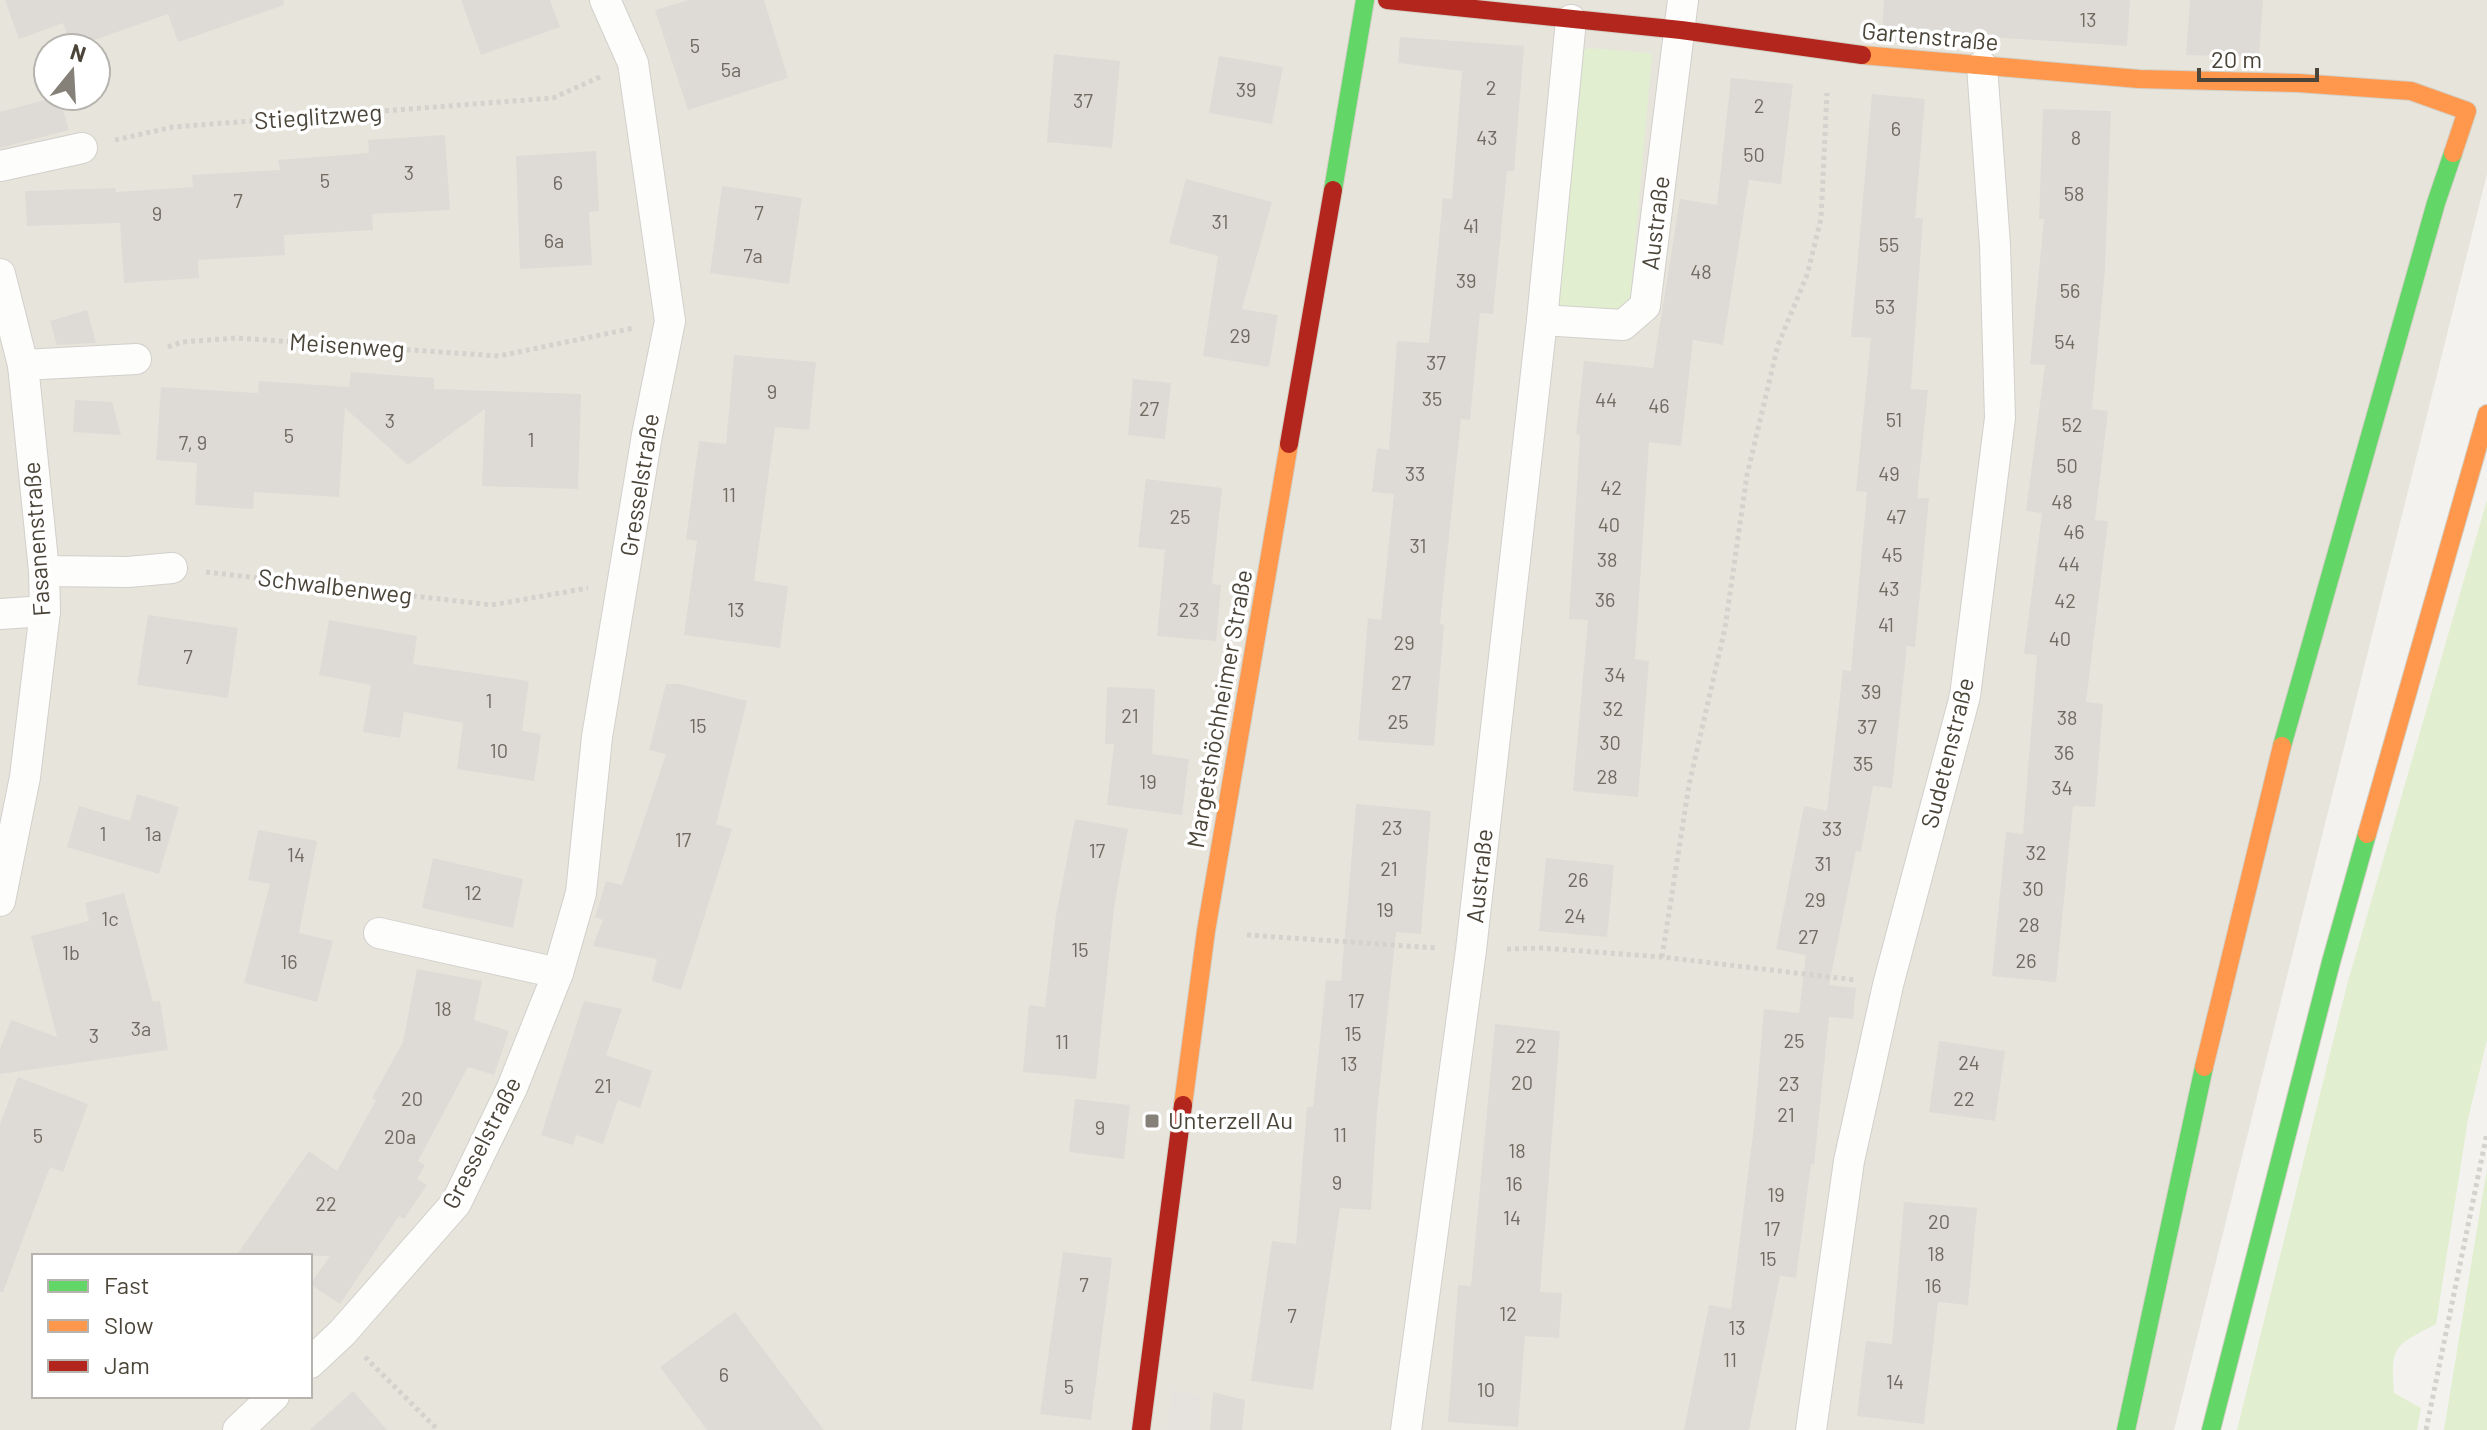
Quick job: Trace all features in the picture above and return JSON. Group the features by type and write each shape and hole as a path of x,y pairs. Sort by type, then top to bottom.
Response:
{"street":[{"name":"Gresselstraße","path":"312,1361 342,1333 456,1203 512,1088 558,973 581,893 597,737 647,435 670,321 633,63 605,0"},
{"name":"Margetshöchheimer Straße","path":"1141,1430 1206,931 1365,0"},
{"name":"Gartenstraße","path":"1387,0 1681,30 1827,52 1982,66 2139,79 2298,83 2411,91 2467,111 2431,218 2281,751 2205,1064 2126,1430"},
{"name":"Austraße","path":"1542,320 1623,325 1645,306 1683,0"},
{"name":"Austraße","path":"1406,1430 1471,950 1542,320 1571,20"},
{"name":"Sudetenstraße","path":"1811,1430 1849,1161 1888,985 1965,696 2000,418 1995,245 1982,66"},
{"path":"0,166 82,148"},
{"name":"Fasanenstraße","path":"0,275 23,365 44,571 45,611 25,777 0,901"},
{"path":"23,365 136,359"},
{"path":"2211,1430 2331,962 2487,414"},
{"path":"44,571 128,572 172,568"},
{"path":"0,614 45,611"},
{"path":"379,933 558,973"},
{"path":"238,1430 272,1398"}],"path":[{"path":"1662,957 1689,785 1725,628 1747,475 1778,345 1807,275 1821,219 1827,52"},
{"name":"Stieglitzweg","path":"82,148 173,127 553,98 633,63"},
{"name":"Meisenweg","path":"136,359 182,342 236,338 499,356 670,321"},
{"name":"Schwalbenweg","path":"172,568 492,605 624,581"},
{"path":"1206,931 1340,943 1471,950 1541,948 1662,957 1812,973 1888,985"},
{"path":"2426,1430 2487,1133"},
{"path":"342,1333 438,1430"}],"shaded area":[{"path":"0,0 2487,0 2487,174 2174,1430 0,1430"},
{"path":"1171,1390 1201,1395 1199,1430 1167,1430"}],"green space":[{"path":"1590,48 1652,55 1630,301 1619,310 1555,305 1581,55"},
{"path":"2487,500 2487,1040 2468,1119 2436,1324 2398,1348 2393,1365 2394,1393 2421,1408 2417,1430 2237,1430 2347,985"},
{"path":"2487,1171 2487,1430 2444,1430 2484,1186"}],"building":[{"path":"5,0 283,0 284,5 178,42 168,14 112,34 66,32 63,23 19,39"},
{"path":"461,0 550,0 560,27 481,55"},
{"path":"689,0 764,0 788,78 688,110 655,10"},
{"path":"1884,0 2130,0 2127,46 1882,30"},
{"path":"2190,0 2263,0 2259,57 2186,55"},
{"path":"1400,37 1524,46 1514,171 1507,171 1493,314 1480,313 1470,420 1461,419 1440,624 1444,625 1434,746 1358,740 1368,618 1381,620 1394,494 1372,492 1377,448 1389,450 1397,341 1429,343 1443,198 1452,199 1462,71 1398,63"},
{"path":"1054,54 1120,61 1112,148 1047,142"},
{"path":"1219,56 1283,67 1272,124 1209,113"},
{"path":"1731,78 1793,84 1781,184 1749,180 1723,345 1693,340 1681,446 1649,442 1635,659 1649,661 1638,797 1573,791 1588,620 1569,619 1580,435 1576,434 1584,361 1653,368 1680,199 1717,205"},
{"path":"1872,94 1925,99 1915,218 1923,218 1911,389 1928,390 1917,498 1929,498 1915,647 1907,646 1892,788 1873,786 1861,852 1856,851 1829,985 1856,988 1853,1019 1829,1017 1814,1165 1811,1164 1796,1278 1780,1276 1749,1430 1684,1430 1709,1305 1731,1309 1754,1127 1764,1009 1799,1013 1806,955 1776,949 1804,806 1827,811 1843,670 1851,671 1867,492 1856,491 1871,338 1851,337"},
{"path":"32,103 32,112 64,112 69,130 0,148 0,112"},
{"path":"2043,109 2111,111 2105,269 2092,409 2108,411 2095,520 2108,521 2086,702 2103,704 2095,807 2073,806 2056,982 1992,976 2006,832 2023,834 2037,655 2024,654 2042,513 2026,511 2045,365 2030,364 2044,219 2039,219"},
{"path":"445,135 450,210 372,214 373,230 284,235 285,255 198,260 199,278 124,283 120,223 27,226 25,191 115,188 116,192 193,187 192,175 280,170 278,160 369,153 368,140"},
{"path":"596,151 599,211 589,212 592,265 520,269 516,156"},
{"path":"1186,179 1272,202 1242,309 1278,315 1269,367 1203,356 1218,256 1169,243"},
{"path":"722,186 802,198 789,284 710,273"},
{"path":"87,310 96,343 57,345 50,321"},
{"path":"734,355 816,362 809,430 775,427 754,581 788,586 780,648 684,635 697,541 686,539 699,441 726,444"},
{"path":"351,372 434,378 434,389 581,394 578,489 482,486 485,409 408,465 345,408 339,497 254,492 253,509 195,505 197,463 156,460 161,387 258,393 259,381 349,387"},
{"path":"1133,379 1171,383 1165,439 1128,435"},
{"path":"75,400 112,402 121,435 73,432"},
{"path":"1146,479 1222,488 1212,584 1221,585 1216,641 1157,636 1165,550 1138,547"},
{"path":"148,615 238,628 228,698 137,685"},
{"path":"329,620 417,636 413,664 529,681 522,731 541,734 534,781 457,769 463,723 404,712 400,738 363,732 371,685 319,675"},
{"path":"666,684 680,684 747,701 716,824 732,829 681,990 652,981 657,959 593,946 603,920 595,917 606,881 622,885 666,754 649,750"},
{"path":"1107,687 1155,689 1152,754 1189,759 1182,815 1107,805 1114,744 1105,744"},
{"path":"137,794 179,807 159,874 67,847 79,806 130,821"},
{"path":"1356,804 1431,811 1421,934 1396,932 1377,1113 1371,1210 1340,1208 1313,1390 1251,1381 1272,1241 1296,1244 1307,1107 1313,1107 1326,980 1341,981"},
{"path":"1075,819 1128,829 1114,908 1096,1079 1023,1072 1029,1005 1045,1007 1056,915"},
{"path":"258,830 317,841 299,933 333,941 317,1002 244,983 270,884 248,880"},
{"path":"433,858 523,879 513,928 422,908"},
{"path":"1546,858 1614,865 1607,937 1539,931"},
{"path":"124,893 153,1002 160,1001 168,1050 0,1074 0,1049 11,1020 57,1037 31,936 89,921 85,903"},
{"path":"417,969 482,981 474,1020 509,1031 494,1075 468,1067 418,1161 425,1165 417,1179 427,1185 404,1219 399,1216 340,1304 312,1285 330,1256 237,1254 309,1151 337,1171 403,1042"},
{"path":"584,1001 622,1009 606,1055 652,1071 640,1108 618,1100 603,1144 576,1135 573,1145 541,1135"},
{"path":"1495,1024 1560,1031 1540,1292 1562,1293 1559,1338 1525,1336 1518,1427 1448,1422 1458,1285 1471,1286"},
{"path":"1939,1041 2005,1051 1995,1121 1929,1112"},
{"path":"18,1077 88,1104 63,1172 50,1167 3,1292 0,1292 0,1124"},
{"path":"1075,1099 1130,1105 1124,1159 1069,1152"},
{"path":"1904,1202 1977,1208 1968,1305 1938,1302 1924,1424 1857,1416 1866,1341 1892,1344"},
{"path":"1063,1252 1112,1258 1091,1420 1040,1414"},
{"path":"735,1312 824,1430 707,1430 660,1367"},
{"path":"353,1391 387,1430 310,1430"},
{"path":"1213,1392 1245,1400 1242,1430 1210,1430"}],"traffic: fast":[{"path":"1333,190 1365,0"},
{"path":"2282,746 2436,203 2453,153"},
{"path":"2211,1430 2331,962 2367,834"},
{"path":"2126,1430 2204,1067"}],"traffic: slow":[{"path":"1862,55 2139,79 2298,83 2411,91 2467,111 2453,153"},
{"path":"2367,834 2487,414"},
{"path":"1183,1105 1206,931 1289,444"},
{"path":"2204,1067 2282,746"}],"traffic: jam":[{"path":"1387,0 1681,30 1862,55"},
{"path":"1289,444 1333,190"},
{"path":"1141,1430 1183,1105"}],"place":[{"name":"Unterzell Au","path":"1152,1121"}]}
